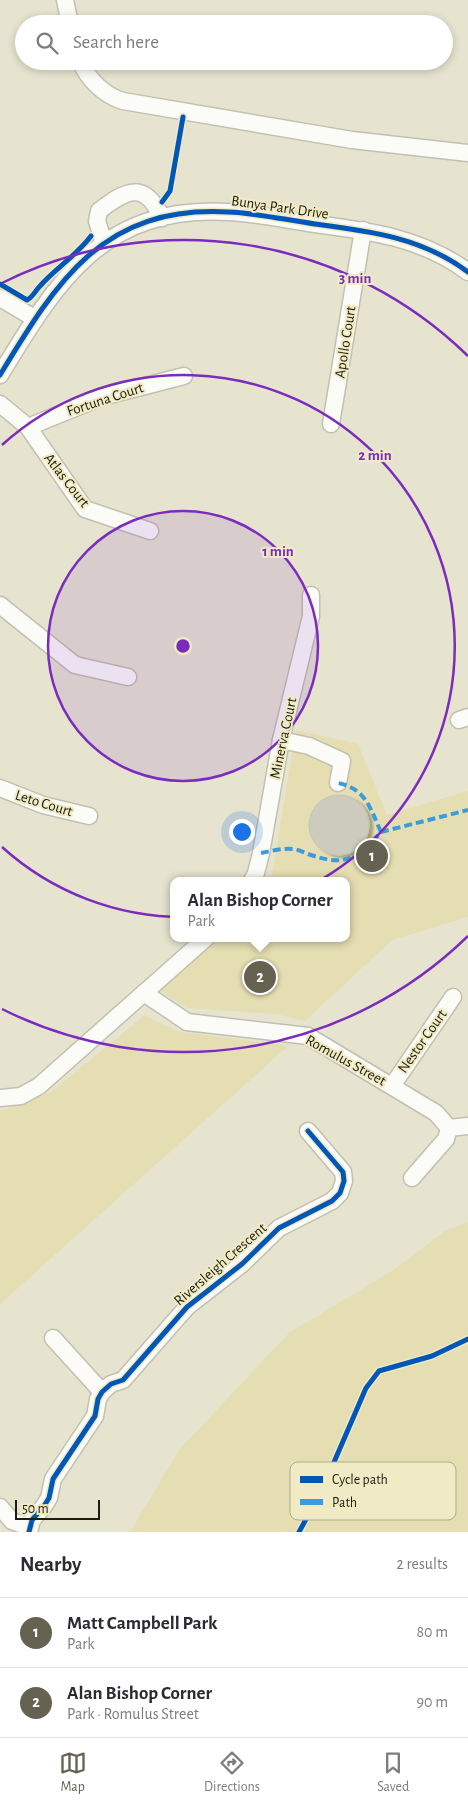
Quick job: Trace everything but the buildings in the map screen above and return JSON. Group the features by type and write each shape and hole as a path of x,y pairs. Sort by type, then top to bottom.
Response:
{"street":[{"path":"64,0 68,15"},
{"path":"84,70 97,85 109,94 123,100 352,140 468,154"},
{"path":"104,243 97,221 99,211 113,200 131,192 142,192 149,197 162,218"},
{"name":"Bunya Park Drive","path":"0,375 34,318 78,262 104,243 143,224 162,218 190,213 230,212 363,230 407,240 429,248 468,272"},
{"name":"Apollo Court","path":"331,424 363,230"},
{"path":"0,298 34,318"},
{"name":"Fortuna Court","path":"28,427 102,397 184,376"},
{"name":"Atlas Court","path":"0,404 28,427 85,509 150,532"},
{"name":"Minerva Court","path":"254,877 261,853 281,740 311,616 311,595"},
{"path":"0,605 75,665 128,677"},
{"path":"281,740 309,746 342,761 338,783"},
{"name":"Leto Court","path":"0,788 43,805 89,816"},
{"path":"0,1098 21,1096 39,1086 201,942"},
{"name":"Romulus Street","path":"144,993 187,1022 308,1036 436,1113 449,1128"},
{"name":"Nestor Court","path":"392,1086 453,997"},
{"path":"412,1178 446,1139 449,1128 468,1126"},
{"name":"Riversleigh Crescent","path":"102,1392 111,1384 123,1380 187,1307 242,1264 279,1228 332,1201 340,1193 344,1181 343,1172 308,1131"},
{"path":"0,1507 12,1521 29,1530 44,1506 53,1479 95,1416 98,1399 102,1392 53,1338"}],"shaded area":[{"path":"296,730 358,744 387,815 468,791 468,917 392,940 305,1021 276,1014 187,1008 156,988 215,942 350,942 350,877 272,877"},
{"path":"145,1015 175,1031 288,1046 0,1304 0,1111 50,1093"},
{"path":"468,1222 468,1532 130,1532 179,1450 289,1333 392,1271 445,1231"}],"marked path":[{"path":"261,853 281,849 294,849 323,859 342,860 351,858 365,848 381,832 370,808 361,795 355,790 338,783"},
{"path":"381,832 468,810"}],"cycle path":[{"path":"162,202 170,191 183,117"},
{"path":"0,375 42,309 64,280 88,256 116,236 148,221 185,213 228,212 376,233 433,251 451,260 468,272"},
{"path":"0,284 27,300 91,236"},
{"path":"29,1532 32,1520 49,1498 53,1479 95,1416 98,1399 102,1392 111,1384 123,1380 187,1307 242,1264 279,1228 332,1201 340,1193 344,1181 343,1172 308,1131"},
{"path":"334,1462 366,1388 379,1371 432,1356 468,1339"},
{"path":"299,1532 306,1520"}],"place":[{"name":"Matt Campbell Park","path":"372,856"},
{"name":"Alan Bishop Corner","path":"260,977"}]}
